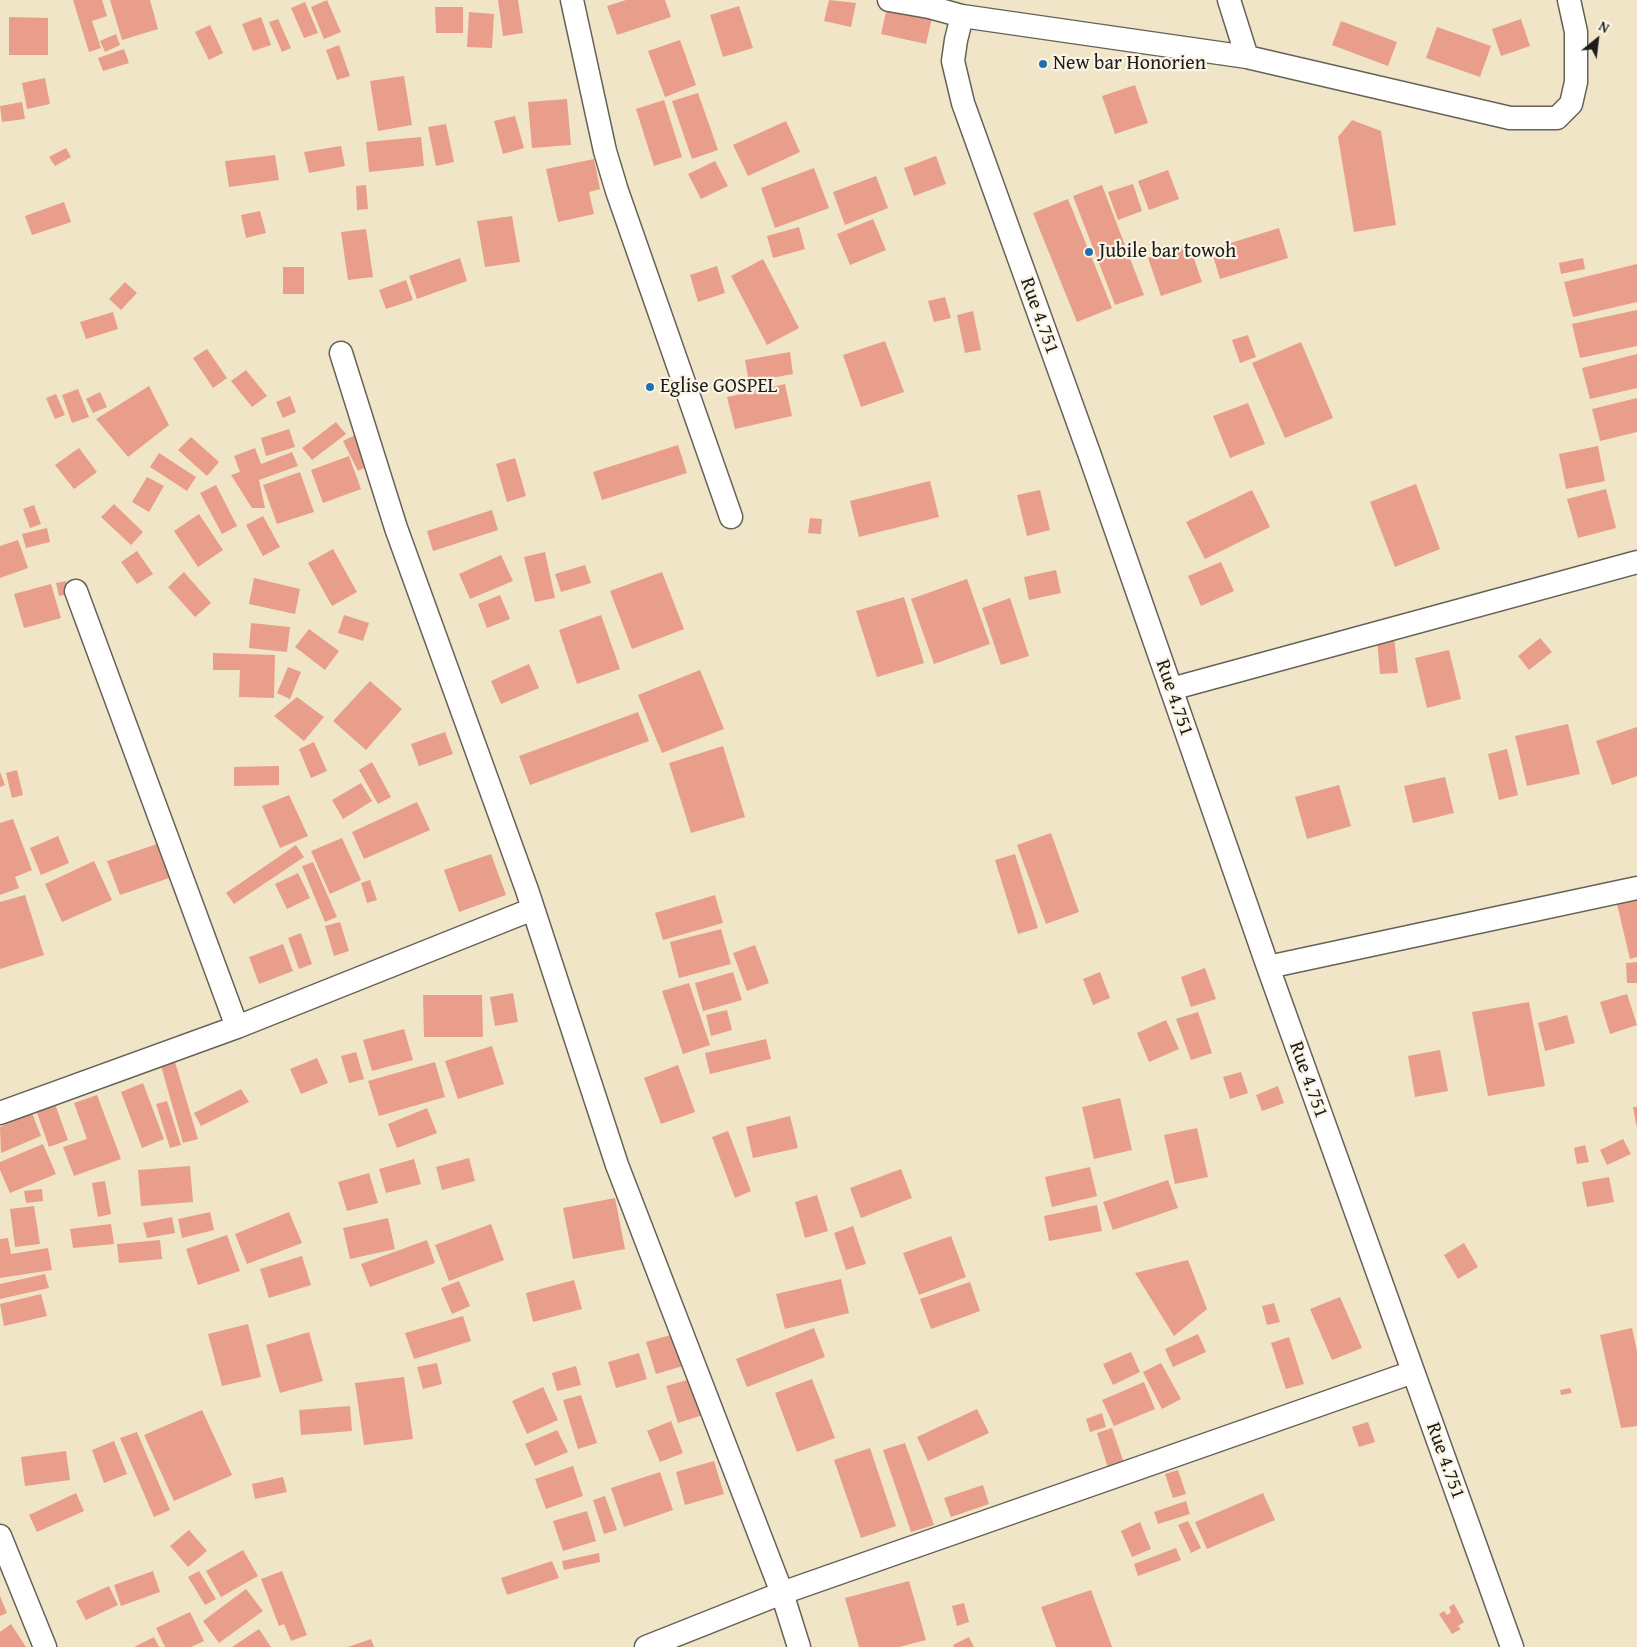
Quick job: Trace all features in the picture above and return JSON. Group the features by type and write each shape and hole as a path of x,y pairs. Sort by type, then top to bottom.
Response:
{"street":[{"path":"572,0 605,151 617,191 731,517"},
{"path":"889,0 929,7 962,16 1247,57 1510,118 1557,118 1571,104 1576,82 1576,32 1569,0"},
{"path":"1229,0 1247,57"},
{"name":"Rue 4.751","path":"962,16 953,61 963,104 1089,453 1268,967 1512,1647"},
{"path":"341,353 396,528 533,909 617,1165 782,1593 800,1647"},
{"path":"1170,689 1637,562"},
{"path":"76,591 237,1027"},
{"path":"1268,967 1637,888"},
{"path":"0,1113 237,1027 533,909"},
{"path":"646,1647 782,1593 1413,1372"},
{"path":"0,1536 44,1647"}],"building":[{"path":"73,0 102,0 107,16 92,21 101,48 89,52"},
{"path":"110,0 150,0 158,29 122,40"},
{"path":"327,0 341,32 324,39 311,7"},
{"path":"498,0 518,0 523,33 503,36"},
{"path":"626,0 665,0 671,17 617,35 607,6"},
{"path":"829,0 856,3 851,27 824,21"},
{"path":"305,2 318,33 304,38 291,8"},
{"path":"888,3 933,13 926,44 881,34"},
{"path":"739,6 753,48 723,57 710,15"},
{"path":"435,7 463,7 463,33 436,33"},
{"path":"469,12 494,14 492,48 467,47"},
{"path":"9,17 48,18 48,55 9,55"},
{"path":"261,17 271,45 253,51 242,24"},
{"path":"278,19 291,48 282,52 269,22"},
{"path":"1521,19 1530,46 1501,56 1492,29"},
{"path":"1341,21 1397,42 1388,66 1332,45"},
{"path":"210,25 223,53 209,60 195,32"},
{"path":"1437,27 1491,46 1480,77 1426,58"},
{"path":"116,34 120,45 105,52 100,41"},
{"path":"680,40 696,85 665,97 648,51"},
{"path":"339,45 350,76 337,80 326,50"},
{"path":"124,49 129,63 103,71 98,58"},
{"path":"404,76 412,125 378,131 370,81"},
{"path":"45,78 50,104 27,109 22,83"},
{"path":"1135,85 1148,123 1115,134 1102,96"},
{"path":"698,93 718,150 692,159 672,101"},
{"path":"567,99 571,145 532,148 528,102"},
{"path":"664,100 682,157 654,166 636,109"},
{"path":"22,102 25,119 2,122 0,106"},
{"path":"515,116 524,148 503,154 494,121"},
{"path":"1352,120 1381,131 1396,225 1354,232 1338,137"},
{"path":"786,121 800,152 748,176 733,145"},
{"path":"446,124 454,162 436,166 428,127"},
{"path":"421,137 424,166 369,172 366,142"},
{"path":"341,146 345,166 309,173 304,152"},
{"path":"66,148 71,157 55,166 49,157"},
{"path":"275,155 279,180 229,187 225,161"},
{"path":"936,156 946,184 914,196 904,168"},
{"path":"594,159 600,189 589,192 594,214 558,222 546,169"},
{"path":"715,161 728,186 701,199 688,174"},
{"path":"814,168 829,208 775,228 761,188"},
{"path":"1168,170 1179,199 1149,210 1138,181"},
{"path":"876,176 888,208 845,225 833,192"},
{"path":"1133,184 1142,211 1118,220 1108,192"},
{"path":"366,185 368,209 357,210 356,186"},
{"path":"1102,185 1144,295 1115,305 1073,196"},
{"path":"1068,199 1112,308 1077,322 1033,213"},
{"path":"64,202 71,222 32,235 25,216"},
{"path":"260,211 266,233 246,238 241,215"},
{"path":"512,216 520,262 485,267 477,221"},
{"path":"873,219 886,250 850,265 837,234"},
{"path":"799,227 805,249 773,258 767,236"},
{"path":"1279,228 1288,258 1220,279 1211,249"},
{"path":"366,229 373,277 348,280 341,232"},
{"path":"1189,244 1202,282 1161,296 1148,258"},
{"path":"460,258 467,281 417,299 409,276"},
{"path":"1583,258 1585,269 1561,274 1559,263"},
{"path":"763,259 799,328 767,345 731,276"},
{"path":"1637,264 1637,302 1573,317 1564,282"},
{"path":"717,266 725,293 698,302 690,275"},
{"path":"283,267 304,267 304,294 283,294"},
{"path":"406,280 413,300 386,309 379,290"},
{"path":"125,282 137,293 121,310 109,299"},
{"path":"945,297 951,318 934,322 928,301"},
{"path":"1637,310 1637,346 1580,358 1572,324"},
{"path":"973,311 981,350 965,353 957,315"},
{"path":"113,312 118,329 86,339 80,322"},
{"path":"1248,335 1256,357 1240,363 1232,340"},
{"path":"885,341 904,392 861,407 843,355"},
{"path":"1301,342 1333,418 1285,438 1252,363"},
{"path":"207,349 227,378 213,388 193,358"},
{"path":"790,352 793,374 749,382 745,360"},
{"path":"1637,354 1637,388 1590,399 1582,368"},
{"path":"246,370 267,396 252,407 231,381"},
{"path":"785,384 792,416 735,429 727,397"},
{"path":"149,386 169,425 128,457 96,419"},
{"path":"78,389 89,417 72,423 62,395"},
{"path":"100,392 107,407 93,413 86,399"},
{"path":"56,394 65,415 55,419 46,398"},
{"path":"290,396 296,412 283,418 276,402"},
{"path":"1637,398 1637,432 1600,441 1592,409"},
{"path":"1248,403 1265,444 1230,458 1213,416"},
{"path":"336,422 346,434 312,460 302,448"},
{"path":"289,429 295,447 266,456 261,438"},
{"path":"355,435 370,465 358,471 343,441"},
{"path":"191,437 219,462 207,476 178,450"},
{"path":"678,445 687,473 602,500 593,472"},
{"path":"1598,446 1605,481 1566,489 1559,454"},
{"path":"79,448 97,472 74,489 55,465"},
{"path":"255,448 261,464 292,452 298,466 259,480 265,508 252,508 231,475 240,472 234,456"},
{"path":"159,453 196,477 187,491 150,467"},
{"path":"349,456 361,489 323,503 311,470"},
{"path":"515,458 526,496 507,502 496,464"},
{"path":"300,472 314,512 277,524 263,485"},
{"path":"147,477 164,486 149,512 132,502"},
{"path":"930,481 939,517 859,537 850,501"},
{"path":"1416,484 1440,549 1395,567 1370,502"},
{"path":"216,485 237,526 222,534 200,493"},
{"path":"1606,489 1616,528 1578,538 1567,499"},
{"path":"1040,490 1050,530 1027,536 1017,495"},
{"path":"1252,490 1270,527 1205,559 1186,522"},
{"path":"114,504 143,532 131,545 101,517"},
{"path":"34,505 41,524 30,528 23,509"},
{"path":"492,510 498,530 433,551 427,531"},
{"path":"199,514 223,550 198,567 174,531"},
{"path":"263,516 280,547 263,556 246,525"},
{"path":"810,518 822,519 821,534 808,533"},
{"path":"47,528 50,542 26,548 22,534"},
{"path":"18,540 28,568 0,578 0,546"},
{"path":"333,549 357,592 332,606 308,563"},
{"path":"137,551 153,574 137,584 121,562"},
{"path":"545,552 555,598 535,602 524,557"},
{"path":"501,555 513,581 470,599 459,574"},
{"path":"1221,562 1234,591 1201,606 1188,576"},
{"path":"585,565 591,583 561,592 555,574"},
{"path":"1056,570 1061,593 1029,600 1024,577"},
{"path":"184,572 211,603 195,617 168,587"},
{"path":"662,572 684,629 632,649 610,591"},
{"path":"254,578 300,589 295,614 249,604"},
{"path":"967,579 990,644 934,664 911,599"},
{"path":"66,581 68,594 59,596 56,583"},
{"path":"51,584 61,618 24,628 14,594"},
{"path":"500,595 510,619 487,628 478,604"},
{"path":"904,597 924,663 877,677 856,611"},
{"path":"1010,598 1029,656 1001,665 982,608"},
{"path":"344,615 369,623 363,641 338,633"},
{"path":"601,615 620,669 577,684 559,630"},
{"path":"251,623 290,627 287,652 249,648"},
{"path":"309,629 339,651 325,670 295,647"},
{"path":"1394,637 1398,673 1380,674 1377,639"},
{"path":"1540,638 1552,652 1529,670 1518,656"},
{"path":"1449,650 1461,699 1427,708 1415,658"},
{"path":"213,653 275,655 274,698 239,697 240,670 213,670"},
{"path":"529,664 539,688 501,704 491,681"},
{"path":"288,667 301,672 290,699 277,693"},
{"path":"700,670 724,729 662,753 638,695"},
{"path":"370,681 402,709 366,750 333,721"},
{"path":"297,697 324,717 304,741 274,716"},
{"path":"638,712 649,741 530,785 519,756"},
{"path":"1568,724 1580,774 1527,786 1515,736"},
{"path":"1637,727 1637,776 1612,785 1596,741"},
{"path":"445,732 453,754 419,766 411,744"},
{"path":"314,742 327,771 311,778 299,749"},
{"path":"723,746 745,817 691,833 669,763"},
{"path":"1507,749 1518,795 1499,800 1488,754"},
{"path":"372,762 391,797 378,804 359,770"},
{"path":"279,766 279,785 234,786 234,767"},
{"path":"17,770 23,795 12,798 6,773"},
{"path":"0,772 5,785 0,787"},
{"path":"1445,777 1454,813 1413,823 1404,786"},
{"path":"361,783 372,801 343,819 332,800"},
{"path":"1339,785 1351,826 1307,839 1295,797"},
{"path":"289,795 308,836 280,848 262,806"},
{"path":"417,802 430,830 364,859 352,832"},
{"path":"13,819 32,870 15,877 19,888 0,895 0,823"},
{"path":"1051,833 1079,912 1046,924 1017,845"},
{"path":"58,836 69,863 41,875 30,848"},
{"path":"342,838 361,880 330,894 311,851"},
{"path":"160,843 172,877 120,895 107,861"},
{"path":"296,845 304,857 234,904 226,893"},
{"path":"491,854 506,895 459,912 444,870"},
{"path":"1015,854 1038,928 1018,934 995,860"},
{"path":"94,861 112,900 62,922 45,884"},
{"path":"313,862 337,917 325,922 302,866"},
{"path":"298,873 310,898 287,909 275,884"},
{"path":"370,880 377,900 367,903 361,883"},
{"path":"25,895 44,955 0,969 0,902"},
{"path":"715,895 723,923 663,940 655,913"},
{"path":"1637,900 1637,957 1630,959 1617,904"},
{"path":"340,922 349,951 334,956 325,926"},
{"path":"721,929 731,964 679,978 670,942"},
{"path":"301,933 312,964 299,969 288,938"},
{"path":"283,944 293,971 259,984 249,957"},
{"path":"755,945 769,983 747,991 733,953"},
{"path":"1637,962 1637,983 1627,983 1626,963"},
{"path":"1205,968 1216,999 1191,1007 1181,977"},
{"path":"733,972 742,1000 703,1011 695,983"},
{"path":"1100,972 1110,998 1093,1005 1083,979"},
{"path":"689,983 710,1045 683,1054 662,991"},
{"path":"513,993 518,1022 495,1026 490,997"},
{"path":"1627,994 1637,1025 1610,1034 1600,1002"},
{"path":"423,995 482,995 483,1037 424,1037"},
{"path":"1529,1002 1545,1086 1488,1096 1472,1012"},
{"path":"727,1010 732,1030 711,1036 706,1015"},
{"path":"1198,1012 1212,1053 1191,1060 1176,1019"},
{"path":"1567,1015 1575,1043 1545,1051 1538,1023"},
{"path":"1166,1020 1179,1049 1149,1062 1137,1033"},
{"path":"404,1029 413,1060 372,1071 363,1040"},
{"path":"766,1039 771,1059 710,1074 705,1053"},
{"path":"492,1046 504,1084 458,1099 445,1061"},
{"path":"1440,1050 1448,1091 1415,1097 1408,1056"},
{"path":"356,1052 364,1079 349,1083 341,1056"},
{"path":"317,1058 328,1083 301,1094 290,1069"},
{"path":"175,1062 198,1139 183,1143 161,1066"},
{"path":"435,1062 445,1097 379,1116 368,1081"},
{"path":"678,1065 695,1112 661,1124 644,1078"},
{"path":"1241,1072 1248,1093 1230,1099 1223,1077"},
{"path":"143,1083 164,1139 142,1148 121,1092"},
{"path":"1278,1086 1284,1103 1262,1111 1256,1095"},
{"path":"241,1089 249,1102 201,1126 194,1113"},
{"path":"97,1095 121,1159 74,1176 63,1147 87,1139 74,1103"},
{"path":"1120,1098 1132,1150 1094,1159 1082,1107"},
{"path":"167,1101 181,1145 170,1148 156,1104"},
{"path":"55,1104 68,1140 49,1147 36,1110"},
{"path":"1633,1107 1637,1107 1637,1125 1636,1125"},
{"path":"427,1108 437,1133 397,1148 388,1124"},
{"path":"32,1113 41,1136 1,1153 0,1127"},
{"path":"790,1116 798,1148 753,1158 746,1127"},
{"path":"1197,1128 1208,1177 1175,1184 1164,1135"},
{"path":"728,1131 751,1191 735,1198 712,1137"},
{"path":"1623,1139 1631,1154 1607,1165 1600,1150"},
{"path":"43,1144 56,1174 10,1193 0,1170 0,1162"},
{"path":"1585,1145 1589,1162 1577,1164 1574,1148"},
{"path":"469,1158 475,1181 442,1190 436,1167"},
{"path":"414,1159 421,1184 386,1193 379,1169"},
{"path":"190,1166 193,1202 141,1206 138,1170"},
{"path":"1090,1167 1097,1196 1052,1207 1045,1177"},
{"path":"901,1169 912,1198 861,1218 850,1188"},
{"path":"369,1173 378,1203 347,1211 338,1182"},
{"path":"1609,1177 1614,1202 1587,1207 1582,1182"},
{"path":"1168,1180 1178,1208 1113,1230 1103,1202"},
{"path":"105,1181 111,1214 98,1217 92,1183"},
{"path":"42,1189 43,1201 26,1203 24,1191"},
{"path":"817,1195 828,1231 805,1238 795,1202"},
{"path":"615,1198 625,1249 573,1259 563,1208"},
{"path":"1097,1205 1102,1231 1049,1241 1044,1216"},
{"path":"34,1206 40,1244 15,1247 10,1209"},
{"path":"210,1212 214,1230 182,1238 178,1219"},
{"path":"289,1212 302,1243 247,1264 235,1234"},
{"path":"172,1217 175,1233 147,1238 143,1223"},
{"path":"388,1218 395,1249 350,1259 343,1228"},
{"path":"111,1224 114,1244 73,1248 70,1229"},
{"path":"491,1224 504,1260 449,1281 435,1245"},
{"path":"853,1226 866,1264 846,1270 834,1233"},
{"path":"227,1235 240,1271 198,1285 186,1249"},
{"path":"951,1236 966,1277 919,1295 903,1253"},
{"path":"8,1238 11,1254 48,1248 52,1270 0,1278 0,1239"},
{"path":"160,1240 162,1259 119,1263 117,1244"},
{"path":"427,1240 435,1263 370,1287 361,1264"},
{"path":"1464,1243 1478,1267 1458,1279 1444,1255"},
{"path":"302,1256 311,1285 269,1298 260,1269"},
{"path":"1188,1260 1207,1309 1174,1336 1135,1273"},
{"path":"45,1274 49,1288 0,1299 0,1284"},
{"path":"841,1279 849,1313 785,1329 776,1294"},
{"path":"574,1280 582,1309 533,1322 526,1293"},
{"path":"459,1281 470,1306 452,1314 441,1288"},
{"path":"970,1282 980,1311 931,1329 920,1299"},
{"path":"41,1294 47,1316 4,1326 0,1304"},
{"path":"1340,1297 1362,1348 1332,1360 1310,1309"},
{"path":"1274,1303 1280,1322 1267,1325 1262,1306"},
{"path":"463,1316 471,1341 414,1359 405,1333"},
{"path":"248,1324 261,1377 222,1386 208,1334"},
{"path":"814,1328 825,1357 747,1387 736,1359"},
{"path":"1632,1328 1637,1351 1637,1426 1621,1428 1600,1335"},
{"path":"309,1332 323,1381 280,1393 266,1345"},
{"path":"674,1334 683,1366 656,1374 646,1342"},
{"path":"1198,1334 1206,1352 1173,1367 1165,1349"},
{"path":"1289,1337 1304,1384 1286,1389 1271,1343"},
{"path":"1131,1352 1140,1372 1113,1385 1103,1364"},
{"path":"639,1353 647,1379 616,1388 608,1362"},
{"path":"437,1363 442,1384 423,1389 417,1367"},
{"path":"1161,1363 1181,1399 1162,1409 1143,1372"},
{"path":"576,1366 581,1385 557,1391 552,1373"},
{"path":"404,1377 413,1439 364,1445 355,1383"},
{"path":"691,1379 703,1415 678,1423 666,1386"},
{"path":"812,1379 835,1438 797,1452 775,1393"},
{"path":"1144,1382 1155,1409 1114,1426 1102,1400"},
{"path":"543,1387 558,1420 527,1434 512,1401"},
{"path":"1570,1388 1572,1393 1561,1395 1560,1390"},
{"path":"581,1395 597,1443 578,1449 563,1400"},
{"path":"350,1406 352,1431 301,1435 299,1410"},
{"path":"977,1409 989,1433 928,1461 917,1437"},
{"path":"202,1410 232,1475 174,1501 144,1435"},
{"path":"1102,1413 1106,1427 1090,1432 1086,1419"},
{"path":"671,1421 683,1453 660,1462 647,1431"},
{"path":"1368,1422 1375,1442 1359,1447 1352,1427"},
{"path":"1112,1428 1124,1463 1108,1468 1097,1433"},
{"path":"557,1430 568,1452 535,1466 525,1444"},
{"path":"137,1432 170,1510 154,1517 120,1438"},
{"path":"114,1441 127,1474 104,1483 92,1450"},
{"path":"905,1443 934,1525 911,1532 883,1450"},
{"path":"870,1448 896,1526 861,1538 834,1460"},
{"path":"66,1451 70,1480 25,1486 21,1457"},
{"path":"714,1461 724,1494 685,1505 676,1472"},
{"path":"573,1466 583,1496 546,1509 535,1479"},
{"path":"1178,1470 1186,1494 1173,1498 1165,1474"},
{"path":"660,1472 673,1510 624,1527 611,1488"},
{"path":"283,1477 287,1492 255,1499 252,1484"},
{"path":"983,1485 989,1504 951,1517 944,1498"},
{"path":"76,1493 84,1511 37,1532 29,1515"},
{"path":"1263,1493 1275,1520 1207,1549 1195,1522"},
{"path":"605,1496 617,1530 604,1534 593,1500"},
{"path":"1186,1501 1190,1514 1158,1524 1154,1512"},
{"path":"587,1511 596,1541 563,1551 553,1521"},
{"path":"1188,1521 1201,1548 1191,1553 1178,1525"},
{"path":"1140,1522 1151,1549 1132,1557 1121,1531"},
{"path":"189,1530 207,1551 188,1567 170,1546"},
{"path":"1176,1548 1181,1560 1138,1576 1134,1564"},
{"path":"243,1550 258,1576 221,1597 206,1571"},
{"path":"599,1553 600,1562 564,1570 562,1561"},
{"path":"552,1561 559,1578 507,1595 501,1578"},
{"path":"153,1571 160,1592 121,1606 114,1585"},
{"path":"199,1571 216,1599 205,1605 188,1577"},
{"path":"282,1571 307,1635 291,1641 284,1624 279,1626 261,1579"},
{"path":"909,1581 926,1640 899,1647 859,1647 845,1598"},
{"path":"109,1586 118,1605 86,1620 76,1601"},
{"path":"246,1589 263,1611 219,1643 203,1621"},
{"path":"1091,1590 1112,1647 1056,1647 1041,1607"},
{"path":"0,1596 7,1613 0,1616"},
{"path":"964,1603 969,1622 957,1626 952,1606"},
{"path":"1454,1604 1464,1622 1458,1626 1461,1629 1452,1634 1439,1614 1444,1611 1447,1615 1451,1612 1449,1607"},
{"path":"190,1612 204,1641 191,1647 165,1647 156,1628"},
{"path":"11,1624 26,1647 0,1647 0,1632"},
{"path":"259,1629 271,1647 232,1647"},
{"path":"154,1637 159,1647 134,1647"},
{"path":"969,1637 974,1647 954,1647 953,1645"},
{"path":"371,1639 374,1647 348,1647"}],"place":[{"name":"New bar Honorien","path":"1043,64"},
{"name":"Jubile bar towoh","path":"1089,252"},
{"name":"Eglise GOSPEL","path":"650,387"}]}
